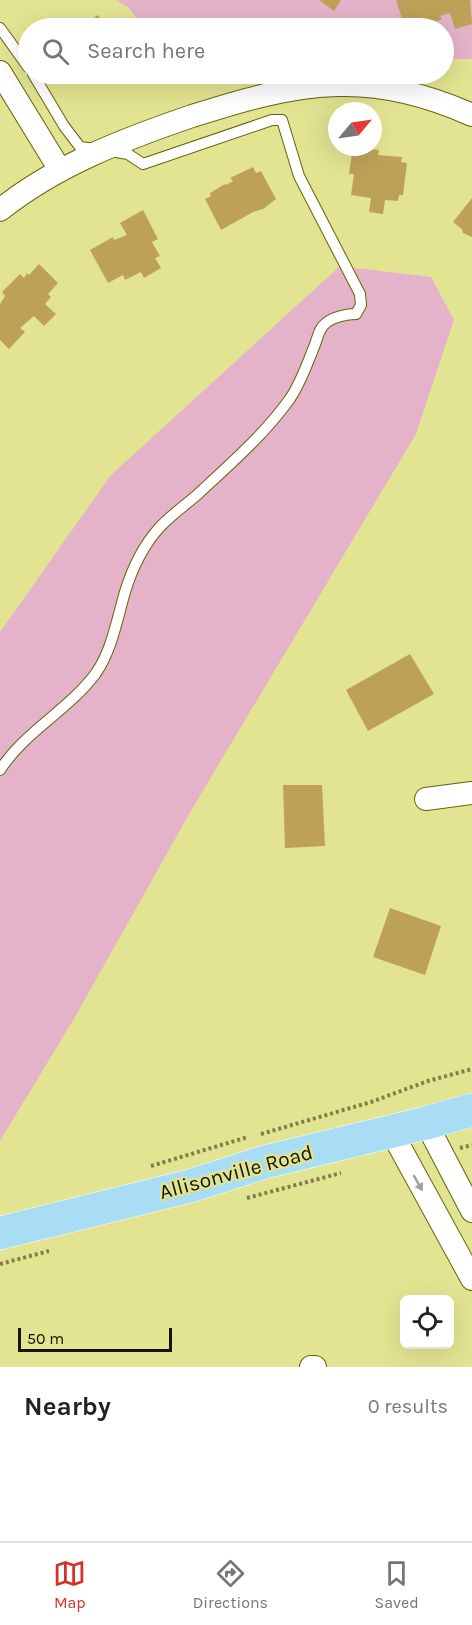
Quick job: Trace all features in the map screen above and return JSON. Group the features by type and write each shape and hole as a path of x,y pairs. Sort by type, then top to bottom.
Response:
{"main road":[{"name":"Allisonville Road","path":"0,1233 190,1186 266,1162 426,1124 472,1110"}],"street":[{"path":"0,72 60,170"},
{"path":"0,210 60,170 102,150 164,125 223,106 289,89 339,85 392,89 422,96 472,115"},
{"path":"426,799 472,793"},
{"path":"426,1124 472,1211"},
{"path":"392,1131 404,1158 472,1280"}],"lane":[{"path":"0,28 18,53"},
{"path":"0,770 21,743 96,673 104,658 125,590 141,552 148,542 160,527 235,460 275,419 292,396 319,330 333,319 356,314 361,305 360,294 348,269 299,176 282,120 272,120 143,164 128,153 80,147 64,126 39,84"}],"path":[{"path":"143,1168 371,1102 428,1081 472,1069"}],"shaded area":[{"path":"116,0 472,0 472,59 454,59 454,18 136,18 128,7"},
{"path":"340,266 431,277 454,320 416,434 192,809 75,1017 0,1141 0,632 111,475"}],"building":[{"path":"319,0 341,0 334,11"},
{"path":"396,0 470,0 472,24 455,29 454,18 452,18 450,13 440,16 441,18 402,18"},
{"path":"352,156 402,157 401,162 407,163 403,195 399,195 398,201 385,200 383,214 369,212 371,198 351,195 354,174 349,174"},
{"path":"253,167 256,173 261,171 276,199 263,209 221,230 205,199 211,196 210,193 233,181 230,178"},
{"path":"472,198 472,237 463,233 462,229 453,222"},
{"path":"143,210 158,239 152,242 160,256 155,258 161,268 144,278 141,272 125,280 123,275 108,283 90,250 113,237 114,240 127,235 120,223"},
{"path":"39,264 58,283 48,294 51,297 45,304 56,314 44,326 34,316 20,328 25,332 9,349 0,340 0,304 5,296 2,292 20,274 24,278"},
{"path":"410,654 434,694 368,731 346,690"},
{"path":"283,785 322,785 325,846 285,848"},
{"path":"390,908 441,926 425,975 373,957"}]}
